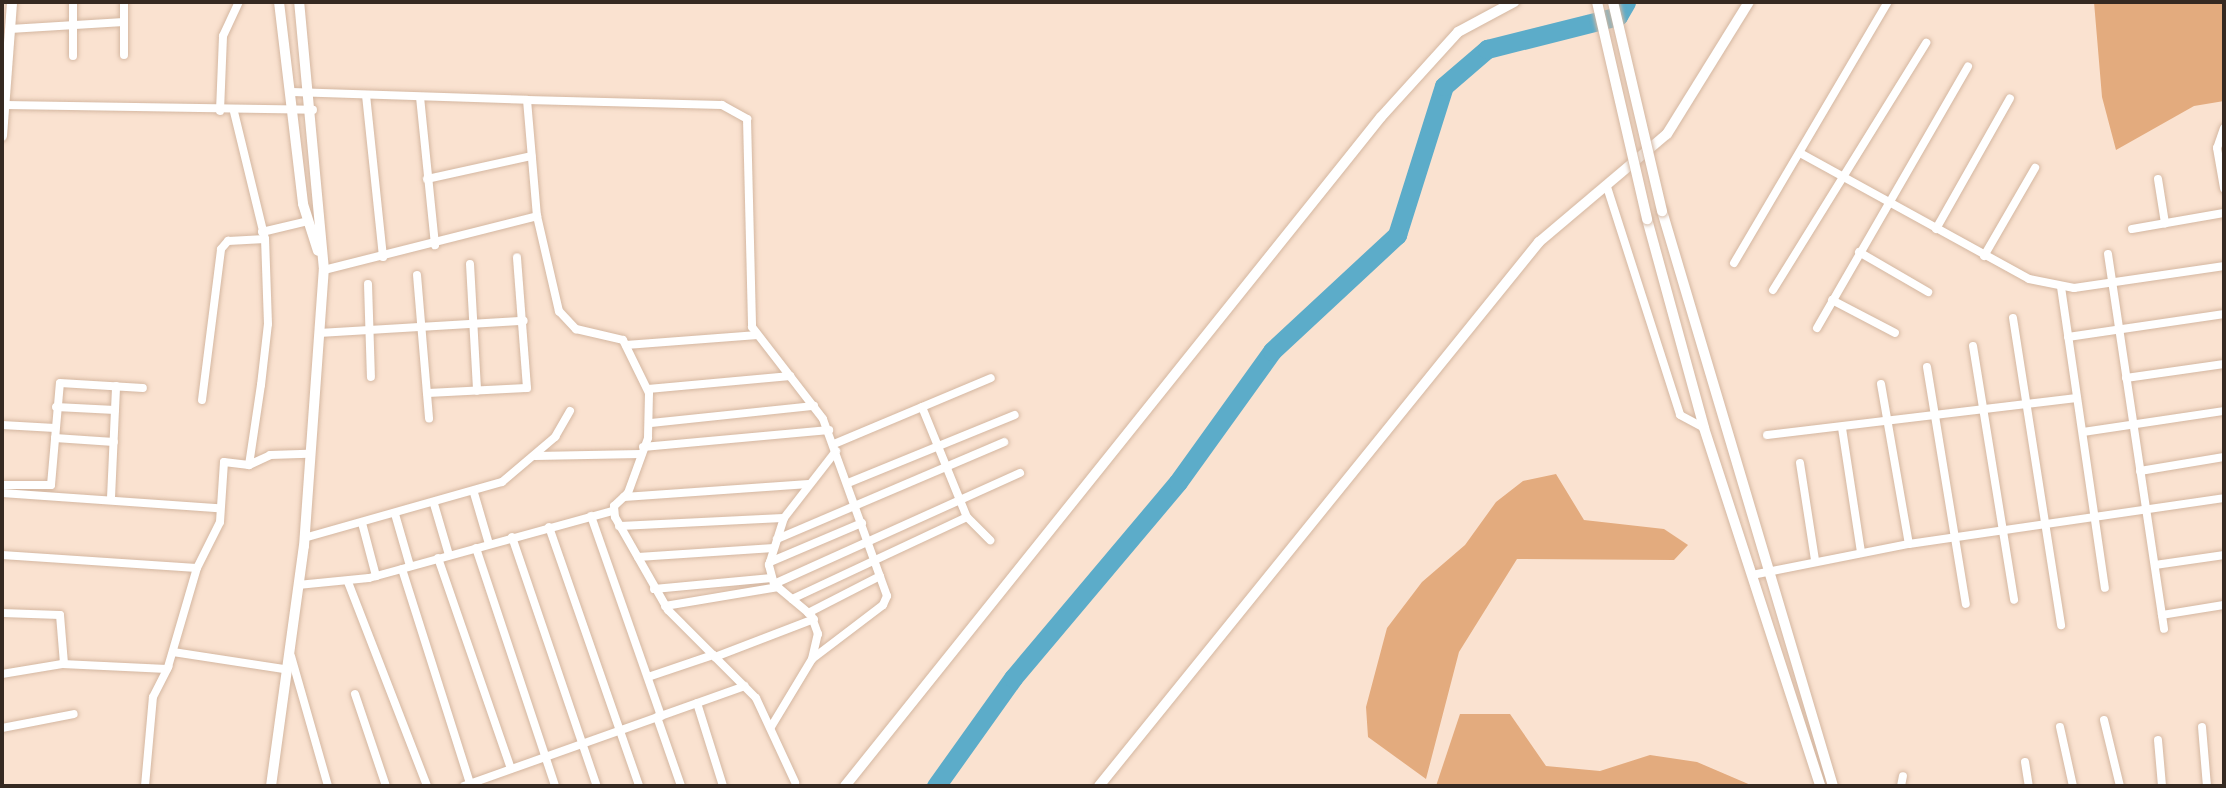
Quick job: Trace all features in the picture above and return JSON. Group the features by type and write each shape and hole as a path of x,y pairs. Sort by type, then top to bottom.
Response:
{"street":[{"path":"2,136 12,2"},
{"path":"73,2 73,55"},
{"path":"124,2 124,55"},
{"path":"220,111 223,36 239,2"},
{"path":"279,2 308,221 324,270"},
{"path":"271,786 284,670 304,538 308,454 324,270 313,110 299,2"},
{"path":"845,786 1381,117 1458,32 1514,2"},
{"path":"1597,2 1647,219 1706,430 1819,783"},
{"path":"1613,2 1662,211 1723,428 1832,781"},
{"path":"1099,786 1181,688 1539,242 1607,187 1673,127 1749,2"},
{"path":"1734,263 1888,2"},
{"path":"10,29 73,23 124,22"},
{"path":"1773,290 1926,43"},
{"path":"1817,328 1968,66"},
{"path":"292,92 740,110 749,129 752,327 829,430 880,576 886,603 812,659 771,727"},
{"path":"366,94 383,257"},
{"path":"420,97 435,245"},
{"path":"1936,229 2010,98"},
{"path":"527,100 537,216 563,317 576,329 626,345 758,335"},
{"path":"5,105 234,112 313,110"},
{"path":"234,112 263,235 268,324 249,465"},
{"path":"2224,128 2217,148 2224,188"},
{"path":"1800,153 2029,279 2060,287 2112,283 2224,266"},
{"path":"427,179 533,156"},
{"path":"1984,256 2035,168"},
{"path":"2158,179 2165,223"},
{"path":"1607,187 1680,415 1706,430"},
{"path":"2132,229 2224,213"},
{"path":"324,270 435,245 537,216"},
{"path":"202,400 221,249 228,241 263,235 308,221"},
{"path":"1859,251 1928,292"},
{"path":"2108,254 2164,629"},
{"path":"427,393 527,388 517,257"},
{"path":"470,264 477,391"},
{"path":"417,275 429,419"},
{"path":"368,284 372,330 371,377"},
{"path":"2060,287 2105,588"},
{"path":"1832,300 1895,333"},
{"path":"2068,337 2224,314"},
{"path":"2013,318 2061,625"},
{"path":"319,333 523,321"},
{"path":"298,585 348,582 376,576 613,511 624,497 651,423 648,388 626,345"},
{"path":"1973,346 2014,600"},
{"path":"2126,378 2224,364"},
{"path":"1927,367 1957,536 1966,604"},
{"path":"648,388 790,376"},
{"path":"812,659 811,616 774,583 770,562 784,518 835,448 991,378"},
{"path":"3,489 51,485 56,407 62,383 143,388"},
{"path":"1881,384 1909,544"},
{"path":"111,498 116,386"},
{"path":"1767,435 1886,424 2077,398"},
{"path":"56,407 115,410"},
{"path":"651,423 814,407"},
{"path":"922,408 967,517 990,540"},
{"path":"304,538 474,493 502,482 535,456 570,411"},
{"path":"2083,432 2224,411"},
{"path":"848,483 1015,415"},
{"path":"2,425 55,428"},
{"path":"1842,428 1861,552"},
{"path":"535,456 642,450 829,430"},
{"path":"55,438 114,442"},
{"path":"777,539 1004,442"},
{"path":"145,786 148,717 173,652 197,568 220,522 218,508 224,462 249,465 270,455 308,454"},
{"path":"2140,471 2224,457"},
{"path":"1800,463 1815,560"},
{"path":"665,606 774,583 1020,473"},
{"path":"624,497 808,484"},
{"path":"3,489 218,508"},
{"path":"474,493 489,544"},
{"path":"1752,575 1815,560 1957,536 2224,498"},
{"path":"433,504 449,555"},
{"path":"613,511 665,606 745,686 771,727 795,782"},
{"path":"396,514 406,567 467,785 745,686"},
{"path":"591,516 648,677 681,786"},
{"path":"792,599 967,517"},
{"path":"620,526 784,518"},
{"path":"362,523 376,576"},
{"path":"770,562 862,523"},
{"path":"550,527 639,786"},
{"path":"512,537 597,786"},
{"path":"476,548 555,786"},
{"path":"638,557 774,548"},
{"path":"2,555 197,568"},
{"path":"2155,565 2224,555"},
{"path":"438,558 511,769"},
{"path":"648,677 714,656 811,616 880,576"},
{"path":"348,582 427,786"},
{"path":"654,589 774,583"},
{"path":"2162,615 2224,605"},
{"path":"2,613 60,615 64,664"},
{"path":"288,647 328,786"},
{"path":"173,652 284,670"},
{"path":"2,674 64,664 167,669"},
{"path":"355,694 386,786"},
{"path":"697,703 723,786"},
{"path":"2,728 74,714"},
{"path":"2104,720 2120,786"},
{"path":"2060,727 2073,786"},
{"path":"2202,727 2207,786"},
{"path":"2158,740 2162,786"},
{"path":"2025,762 2029,786"},
{"path":"1901,786 1903,776"}],"shaded area":[{"path":"2094,2 2224,2 2224,101 2194,106 2116,150 2102,97"},
{"path":"1556,474 1584,520 1664,529 1688,545 1674,560 1517,559 1459,652 1426,779 1368,737 1366,707 1387,628 1422,582 1465,545 1496,502 1523,481"},
{"path":"1460,714 1510,714 1546,766 1600,771 1650,755 1697,762 1753,786 1436,786"}],"waterway":[{"path":"936,786 1013,678 1178,482 1272,351 1397,235 1444,86 1487,49 1618,16 1626,2"}]}
